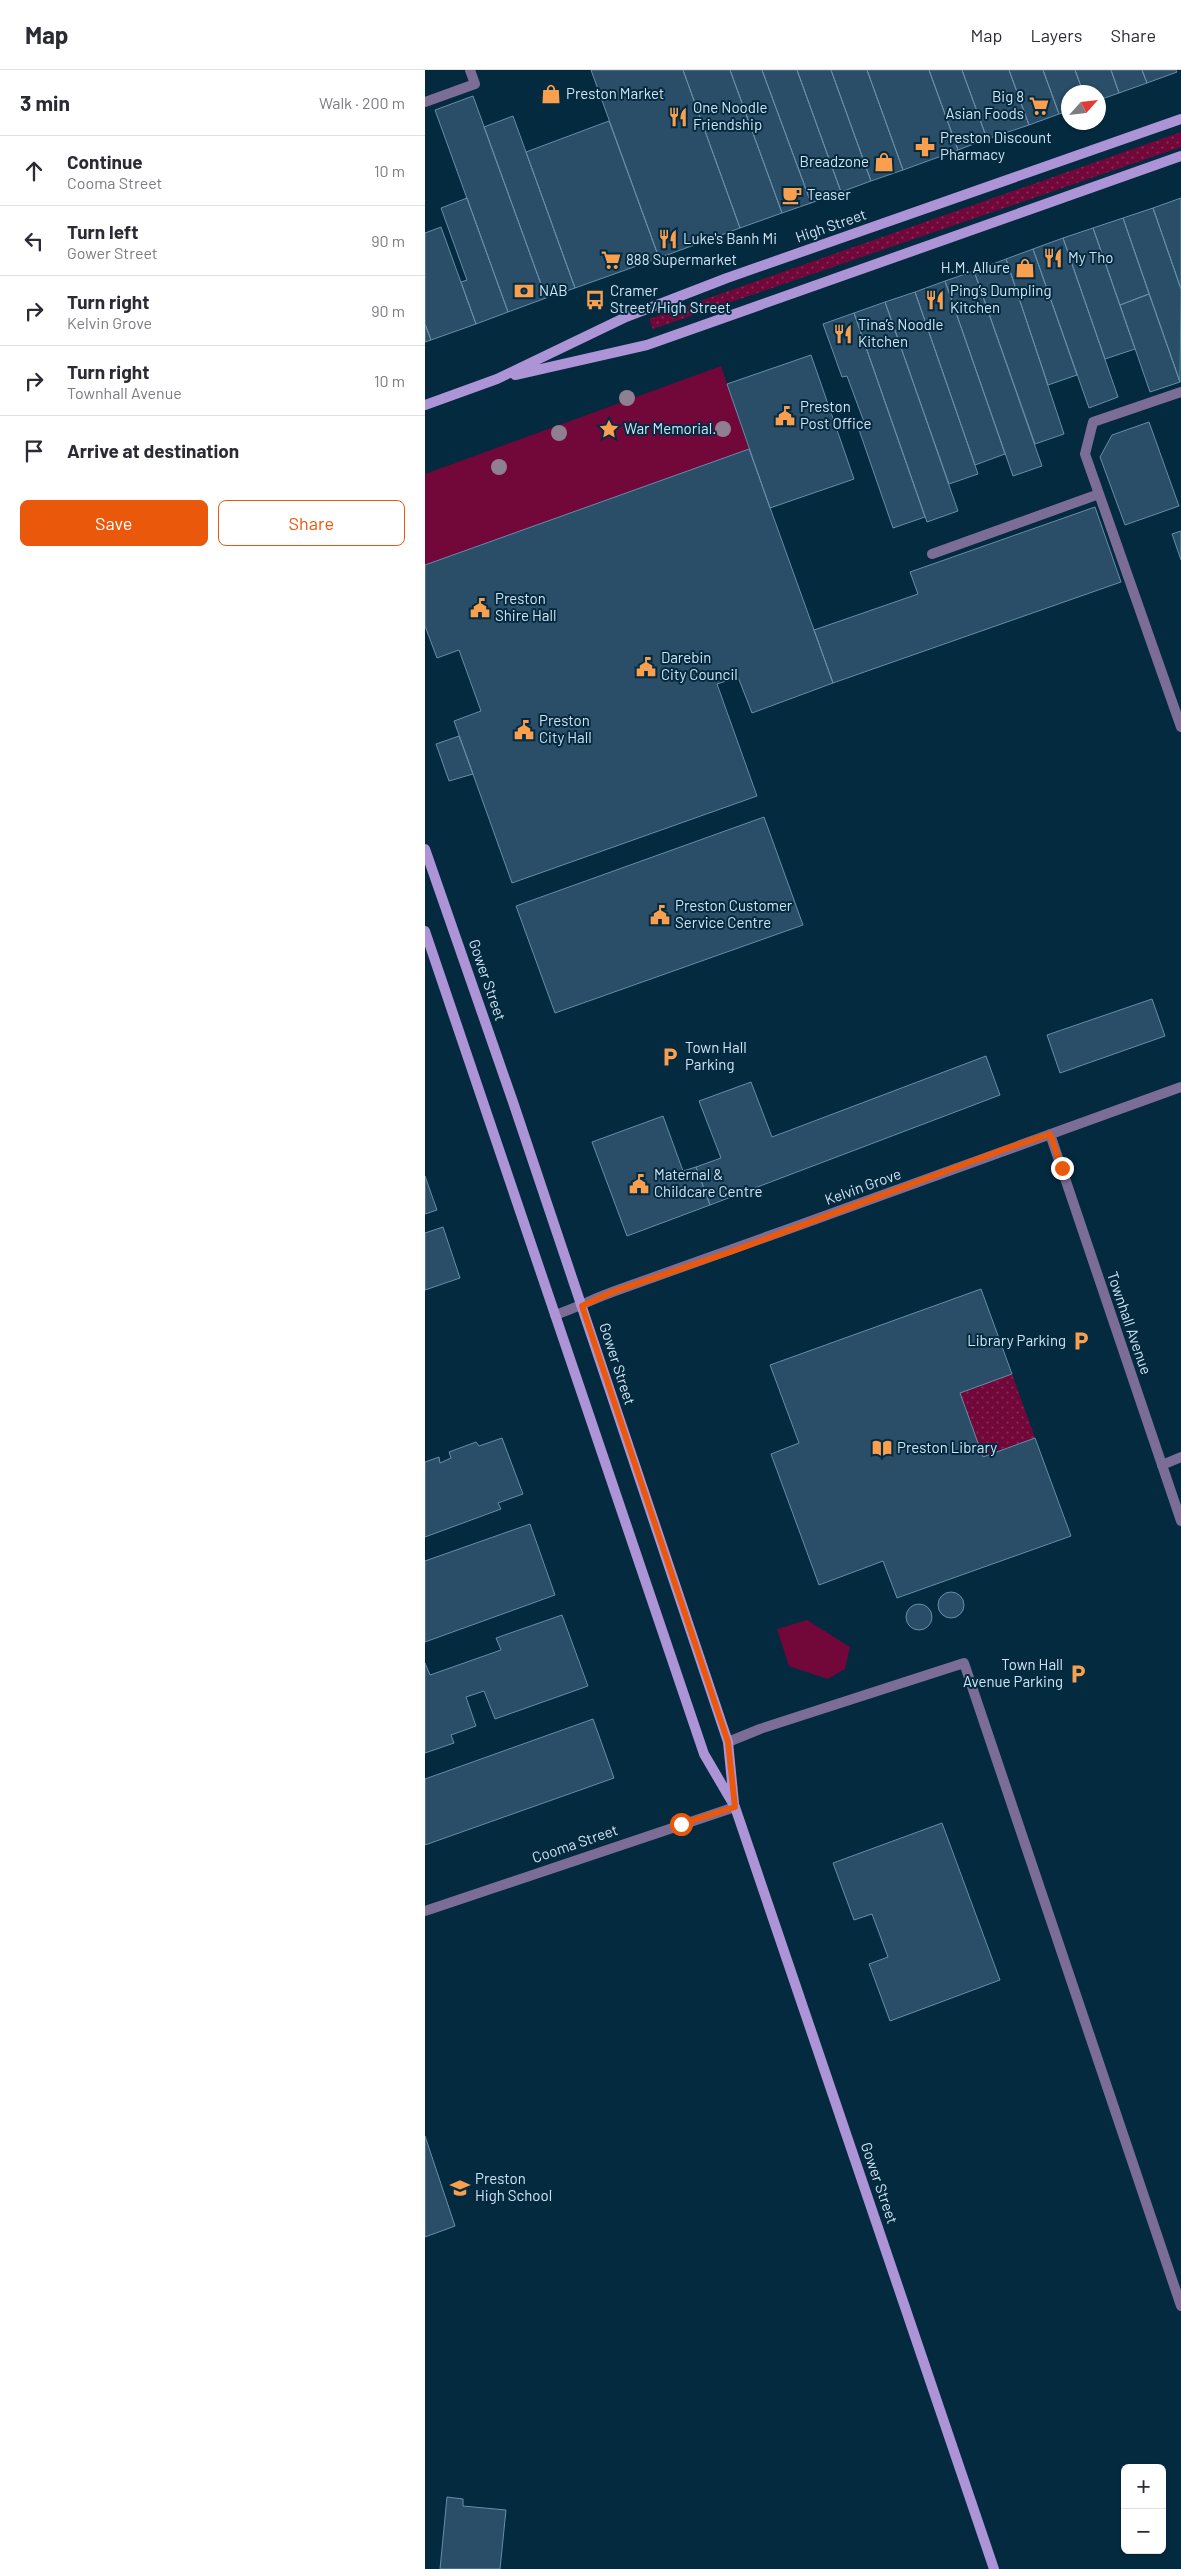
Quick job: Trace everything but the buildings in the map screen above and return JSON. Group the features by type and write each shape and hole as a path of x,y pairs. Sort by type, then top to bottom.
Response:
{"street":[{"path":"425,102 475,84 470,70"},
{"name":"High Street","path":"425,405 497,379 626,317 718,282 1181,119"},
{"name":"High Street","path":"497,379 647,345 1181,156"},
{"path":"1181,392 1093,422 1085,454 1181,727"},
{"path":"932,554 1099,494"},
{"name":"Gower Street","path":"425,849 582,1306 728,1742 735,1807"},
{"name":"Gower Street","path":"425,931 705,1754 735,1807 994,2569"},
{"name":"Kelvin Grove","path":"555,1316 612,1292 733,1251 1005,1149 1181,1087"},
{"name":"Townhall Avenue","path":"1050,1134 1181,1521"},
{"path":"1162,1466 1181,1457"},
{"path":"728,1742 761,1729 964,1663 1181,2306"},
{"name":"Cooma Street","path":"425,1911 735,1807"}],"shaded area":[{"path":"1181,132 1181,147 653,329 649,319"},
{"path":"721,366 749,449 425,565 425,474"},
{"path":"1012,1374 1035,1438 983,1457 960,1393"},
{"path":"807,1620 850,1647 845,1669 828,1679 789,1666 777,1629"}],"place":[{"name":"Preston Market","path":"551,94"},
{"name":"Big 8 Asian Foods","path":"1039,106"},
{"name":"One Noodle Friendship","path":"678,117"},
{"name":"Preston Discount Pharmacy","path":"925,147"},
{"name":"Breadzone","path":"884,162"},
{"name":"Teaser","path":"792,195"},
{"name":"Luke's Banh Mi","path":"668,239"},
{"name":"My Tho","path":"1053,258"},
{"name":"888 Supermarket","path":"611,260"},
{"name":"H.M. Allure","path":"1025,268"},
{"name":"NAB","path":"524,291"},
{"name":"Cramer Street/High Street","path":"595,300"},
{"name":"Ping’s Dumpling Kitchen","path":"935,300"},
{"name":"Tina’s Noodle Kitchen","path":"843,334"},
{"name":"Preston Post Office","path":"785,416"},
{"name":"War Memorial.","path":"609,429"},
{"name":"Preston Shire Hall","path":"480,608"},
{"name":"Darebin City Council","path":"646,667"},
{"name":"Preston City Hall","path":"524,730"},
{"name":"Preston Customer Service Centre","path":"660,915"},
{"name":"Town Hall Parking","path":"670,1057"},
{"name":"Maternal & Childcare Centre","path":"639,1184"},
{"name":"Library Parking","path":"1081,1341"},
{"name":"Preston Library","path":"882,1448"},
{"name":"Town Hall Avenue Parking","path":"1078,1674"},
{"name":"Preston High School","path":"460,2188"}],"route":[{"path":"681,1824 735,1807 728,1742 582,1306 612,1292 733,1251 1005,1149 1050,1134 1062,1168"}]}
